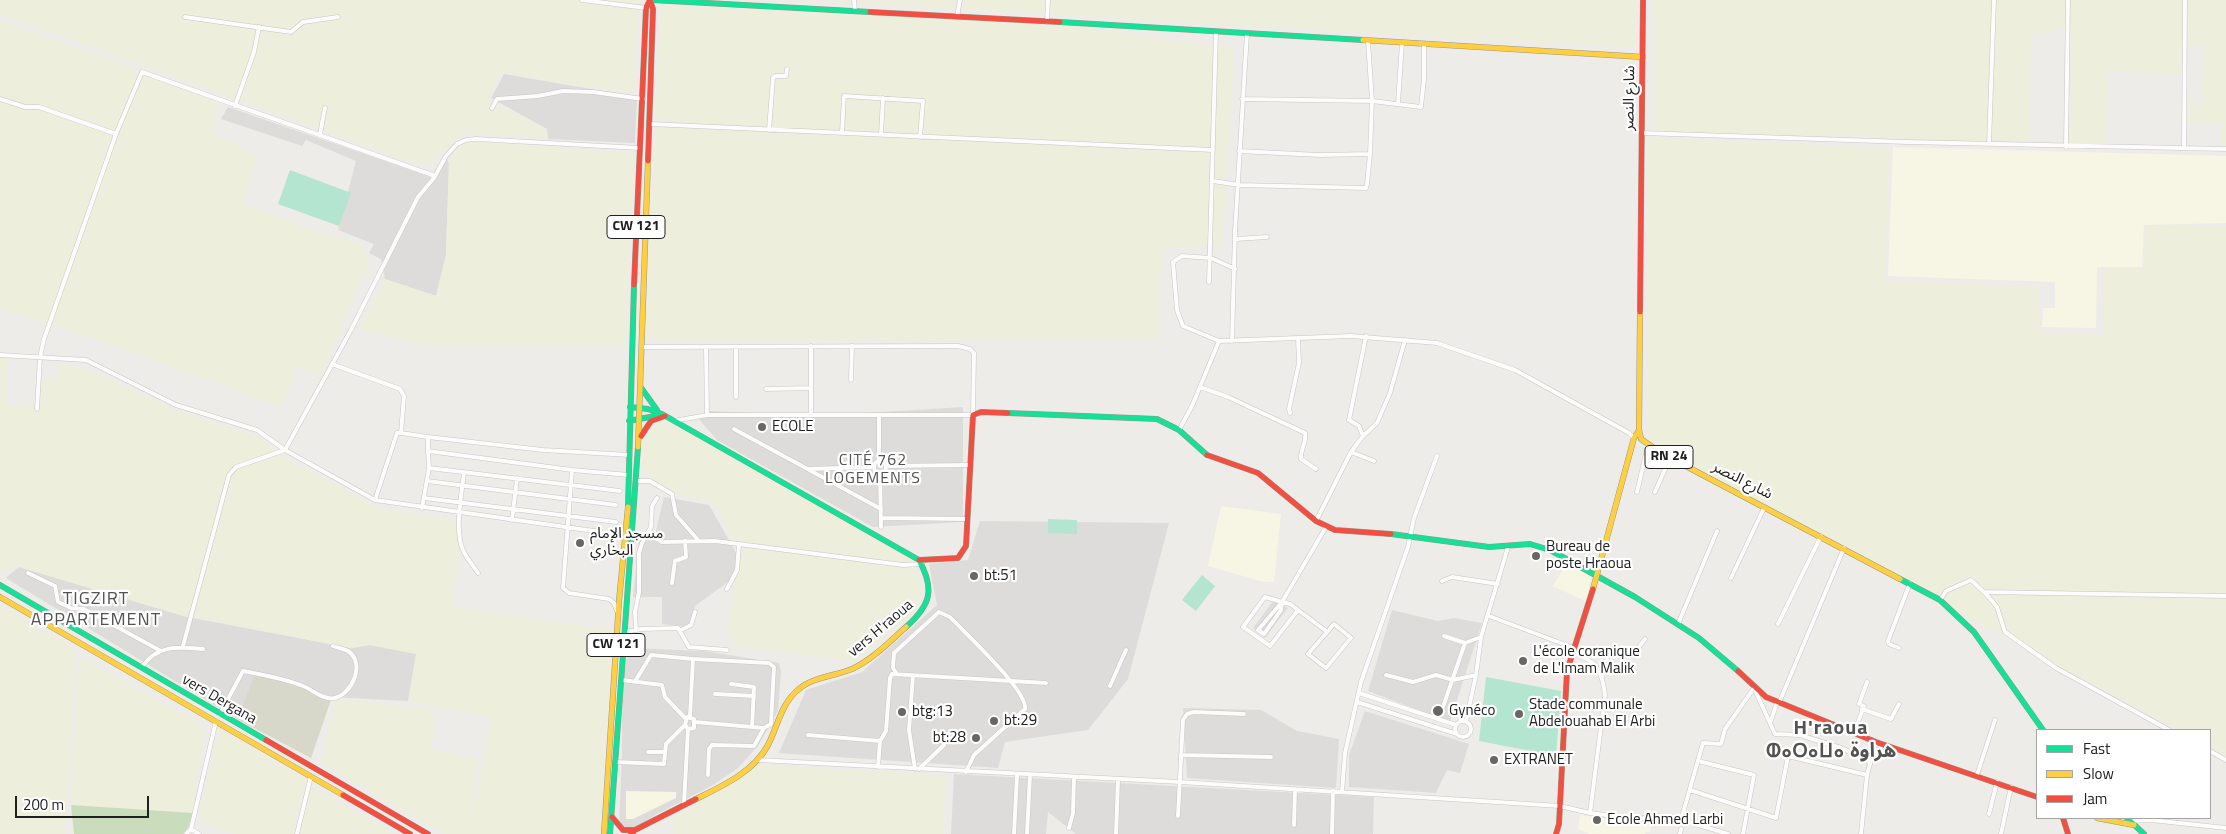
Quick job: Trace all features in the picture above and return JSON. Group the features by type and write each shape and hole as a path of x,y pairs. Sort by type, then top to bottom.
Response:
{"main road":[{"name":"CW 121","path":"604,834 629,475 629,407 646,8 651,0"},
{"path":"610,834 641,407 641,347 651,124 653,9 651,0 1643,57"},
{"name":"شارع النصر","path":"1643,0 1639,430 1641,439 1670,458 1940,600 1974,632 2042,729"},
{"path":"640,385 651,404 666,416 920,562 958,558 966,546 973,414 981,412 1156,419 1180,430 1208,456 1258,473 1316,521 1326,527 1349,532 1409,536 1489,547 1536,545 1568,559 1678,624 1716,650 1754,688 1778,703 1876,742 1978,775 2036,797"},
{"path":"629,407 641,407 666,416"},
{"path":"630,421 652,415 666,416"},
{"path":"637,444 648,423 658,417 666,416"},
{"path":"1556,834 1559,824 1567,671 1597,576 1634,438 1639,430"},
{"name":"vers H'raoua","path":"633,832 720,786 758,760 787,702 798,689 815,680 859,665 923,612 928,602 929,589 920,562"},
{"name":"vers Dergana","path":"0,586 140,669 428,834"},
{"path":"0,597 410,834"},
{"path":"611,815 615,824 622,830 633,832"},
{"path":"2062,819 2068,834"},
{"path":"2108,819 2130,821 2144,834"}],"street":[{"path":"582,0 646,8"},
{"path":"854,0 854,11"},
{"path":"957,17 960,0"},
{"path":"1047,22 1048,0"},
{"path":"1989,144 1994,0"},
{"path":"2066,146 2068,0"},
{"path":"2184,148 2185,0"},
{"path":"186,17 291,32 303,22 338,17"},
{"path":"235,106 254,52 259,27"},
{"path":"1209,282 1216,31"},
{"path":"1232,341 1239,151 1247,33"},
{"path":"1213,181 1239,185 1366,188 1370,154 1372,102 1368,41"},
{"path":"1398,103 1402,43"},
{"path":"1242,98 1398,103 1421,107 1424,79 1424,44"},
{"path":"769,130 772,78 775,76 786,76 787,69"},
{"path":"37,409 40,357 116,134 142,72 435,176"},
{"path":"492,108 497,99 538,96 563,91 593,92 643,98"},
{"path":"842,133 844,96 923,100 920,137"},
{"path":"881,135 883,98"},
{"path":"0,99 25,107 46,110 116,134"},
{"path":"320,134 325,108"},
{"path":"651,124 1213,150"},
{"path":"1642,133 2226,149"},
{"path":"183,646 229,475 236,467 285,450 332,364 418,197 435,176 446,156 457,144 466,140 641,148"},
{"path":"1239,151 1319,155 1370,154"},
{"path":"1236,239 1267,237"},
{"path":"1235,270 1211,258 1182,256 1173,262 1176,310 1183,326 1219,341 1366,336 1437,343 1516,370 1583,406 1629,433 1634,438"},
{"path":"1362,436 1358,426 1349,420 1366,336"},
{"path":"1290,413 1289,408 1299,363 1298,338"},
{"path":"1316,521 1351,452 1362,436 1377,423 1390,393 1405,340"},
{"path":"1180,430 1219,341"},
{"path":"811,346 811,415"},
{"path":"851,380 852,346"},
{"path":"641,347 958,346 970,349 975,358 973,414 707,415 674,421"},
{"path":"706,347 707,415"},
{"path":"736,347 736,397"},
{"path":"0,355 86,360 176,405 257,430 285,450 375,500 601,532"},
{"path":"332,364 400,389 404,396 401,433"},
{"path":"1200,387 1228,397 1304,433 1306,438 1300,453 1301,459 1316,469"},
{"path":"766,389 811,388"},
{"path":"874,467 879,461 879,415"},
{"path":"734,428 881,509"},
{"path":"375,500 397,433 543,450 630,455"},
{"path":"422,508 429,468 428,437"},
{"path":"1637,492 1648,445"},
{"path":"428,451 572,470 629,475"},
{"path":"1351,452 1374,461"},
{"path":"1342,792 1345,753 1359,693 1383,614 1408,547 1414,518 1437,456"},
{"path":"1655,492 1670,458"},
{"path":"879,461 886,466 970,465"},
{"path":"881,527 880,473 886,466"},
{"path":"808,469 874,467 880,473"},
{"path":"429,468 620,491"},
{"path":"572,470 563,588 569,593 609,599 614,603 618,615"},
{"path":"464,472 460,503 463,550 478,573"},
{"path":"512,520 517,478"},
{"path":"427,480 616,505"},
{"path":"635,481 650,482 672,494 676,515 699,541"},
{"path":"424,498 616,522"},
{"path":"636,630 638,568 642,543 651,527 652,504 657,498"},
{"path":"1731,578 1765,507"},
{"path":"881,518 967,519"},
{"path":"1282,602 1281,610 1264,634 1258,630 1282,602 1326,527"},
{"path":"1678,624 1717,531"},
{"path":"648,533 662,542 699,541 903,565 920,562"},
{"path":"1778,624 1821,536"},
{"path":"672,583 674,561 686,556 685,541"},
{"path":"727,589 737,570 739,545"},
{"path":"1357,702 1463,737 1469,734 1471,728 1466,721 1476,676 1481,637 1489,616 1508,547"},
{"path":"1770,723 1844,548"},
{"path":"28,573 55,586 58,602 70,608 84,609 161,651"},
{"path":"1442,581 1452,577 1498,584"},
{"path":"1940,600 1946,591 1971,580 1996,607 2005,632 2056,668 2167,729"},
{"path":"1899,648 1888,641 1910,583"},
{"path":"1984,592 2226,596"},
{"path":"1298,610 1270,646 1243,627 1265,597 1290,604 1298,610 1326,631"},
{"path":"625,632 636,630 681,630 691,625 695,612"},
{"path":"896,674 893,668 894,653 939,612 950,617 1011,681 1025,700 1025,709 974,755 966,772"},
{"path":"1489,616 1574,650 1599,668 1605,695 1590,813"},
{"path":"1334,624 1350,638 1327,668 1308,654 1326,631 1334,624"},
{"path":"681,630 685,643 690,647 727,650"},
{"path":"1444,636 1466,642 1481,637"},
{"path":"1602,677 1610,649 1633,655 1645,639"},
{"path":"1443,707 1466,642"},
{"path":"140,669 161,651 183,646 203,650"},
{"path":"220,715 243,672 301,685 328,698 337,698 345,694 353,682 356,668 353,657 348,651 333,646"},
{"path":"1110,686 1126,650"},
{"path":"636,680 651,655 693,659 769,662 774,667 770,724 764,728 754,746 712,745 709,749 708,776"},
{"path":"684,804 687,727 693,659"},
{"path":"878,767 880,741 886,731 890,678 892,674 1046,683"},
{"path":"913,675 909,730 917,769"},
{"path":"1386,675 1414,682 1436,675 1453,680 1476,676"},
{"path":"622,680 662,684 666,697 688,718 696,722 764,728"},
{"path":"1854,733 1864,706 1859,704 1867,682"},
{"path":"731,684 752,685 754,696 752,727"},
{"path":"1754,688 1770,723 1770,728 1775,734 1800,735 1844,749 1869,762"},
{"path":"1681,820 1703,743 1721,744 1725,729 1754,688"},
{"path":"1359,693 1456,725"},
{"path":"715,694 754,696"},
{"path":"1862,709 1891,719 1899,704"},
{"path":"1178,816 1183,720 1187,714 1194,712 1244,714"},
{"path":"1978,775 1995,720"},
{"path":"186,834 191,829 216,721"},
{"path":"1456,725 1461,721 1466,721"},
{"path":"615,762 662,765 665,761 666,744 687,727 694,728 696,722"},
{"path":"1456,725 1457,734"},
{"path":"808,735 880,741"},
{"path":"1862,834 1867,775 1876,742"},
{"path":"917,769 944,745"},
{"path":"648,752 665,752"},
{"path":"2211,752 2226,760"},
{"path":"1181,755 1272,757"},
{"path":"1690,790 1776,818 1788,756 1867,775"},
{"path":"758,760 1030,776 1180,782 1560,806 1590,813 1638,819 1656,816 1681,820 1728,834"},
{"path":"1698,761 1754,775 1743,834"},
{"path":"1014,834 1017,775"},
{"path":"297,834 311,776"},
{"path":"1027,834 1030,776"},
{"path":"1069,828 1073,813 1074,777"},
{"path":"1116,834 1118,780"},
{"path":"1989,814 1997,782"},
{"path":"2000,834 2011,787"},
{"path":"1294,825 1295,789"},
{"path":"1332,834 1333,791"},
{"path":"2130,821 2152,819 2226,828"},
{"path":"191,829 199,834"}],"shaded area":[{"path":"0,0 639,0 634,89 623,93 501,72 488,100 547,129 548,139 465,132 430,163 417,164 0,14"},
{"path":"818,0 1635,0 1634,48 1250,26"},
{"path":"1654,0 2226,0 2226,149 2221,149 2222,124 2184,123 2184,105 2202,104 2203,46 2185,46 2185,75 2107,71 2106,147 2066,147 2068,26 2046,34 2031,32 2029,145 1655,134"},
{"path":"661,5 1068,26 1234,48 1223,245 1167,248 1161,263 1160,340 645,340"},
{"path":"0,20 132,68 219,103 214,133 258,156 243,203 319,233 361,243 369,262 321,375 297,365 282,407 48,322 0,310"},
{"path":"504,74 637,97 635,143 548,139 547,129 491,98"},
{"path":"228,107 434,178 446,156 449,164 446,255 436,296 385,279 381,259 369,253 374,244 338,230 356,161 306,140 302,146 221,119"},
{"path":"1647,138 1889,148 1885,281 2039,287 2039,333 2103,335 2105,268 2144,268 2145,226 2226,226 2226,756 2211,748 2211,729 2176,729 1648,445"},
{"path":"473,141 635,153 625,345 425,346 359,329 385,279 436,296 446,255 449,159 458,147"},
{"path":"1893,147 2226,156 2226,223 2144,225 2142,267 2097,267 2096,328 2042,327 2043,308 2055,308 2055,282 1888,276"},
{"path":"0,358 8,358 7,405 34,406 39,378 56,380 58,363 94,372 184,414 255,435 287,459 383,510 456,520 461,556 451,606 612,630 599,834 469,834 491,717 408,701 416,654 370,645 351,648 199,618 189,608 187,617 19,567 0,571"},
{"path":"963,407 963,522 873,527 717,440 698,418 706,411 819,416"},
{"path":"646,410 907,556 923,586 918,608 855,661 735,646 727,628 742,548 730,537 717,504 697,497 672,494 650,479 642,467"},
{"path":"664,497 709,505 738,556 732,579 695,606 689,627 662,624 662,597 633,597 639,538 655,535"},
{"path":"1221,506 1281,514 1274,582 1264,582 1208,566"},
{"path":"980,521 1169,523 1128,679 1088,730 1005,742 998,768 779,753 806,690 862,672 937,605 929,564 968,560"},
{"path":"1567,563 1591,574 1587,602 1553,586"},
{"path":"19,567 187,617 351,648 370,645 417,654 408,701 332,697 255,675 237,719 6,578"},
{"path":"1273,601 1288,608 1265,638 1253,628"},
{"path":"0,606 76,649 65,834 0,834"},
{"path":"1392,610 1438,621 1454,618 1482,623 1450,722 1368,691"},
{"path":"629,648 704,651 779,663 781,671 778,711 758,746 738,768 713,785 657,814 632,830 619,827 622,755 622,677"},
{"path":"79,657 204,726 193,813 71,805"},
{"path":"255,674 332,697 311,758 237,719"},
{"path":"661,678 673,679 672,695 660,695"},
{"path":"713,689 732,690 732,699 712,699"},
{"path":"336,699 436,710 431,749 478,760 469,834 444,834 320,762"},
{"path":"1183,708 1261,710 1297,731 1339,739 1336,788 1187,778"},
{"path":"1365,711 1469,744 1460,773 1447,770 1436,793 1349,787 1349,755"},
{"path":"219,729 305,780 294,834 233,834 198,820"},
{"path":"760,765 946,775 943,834 673,834 674,818"},
{"path":"954,774 1374,797 1373,834 1076,834 1048,812 1046,834 951,834"},
{"path":"310,786 394,834 301,834"},
{"path":"626,791 676,792 676,798 633,819 626,819"},
{"name":"Ecole Ahmed Larbi","path":"1580,815 1651,825 1650,832 1645,834 1589,834 1578,829"}],"green space":[{"path":"290,170 351,193 339,226 278,204"},
{"path":"1048,519 1077,520 1077,534 1048,533"},
{"path":"1202,575 1215,586 1196,611 1182,600"},
{"name":"Stade communale Abdelouahab El Arbi","path":"1486,677 1561,691 1556,756 1479,741"},
{"path":"71,805 193,813 188,828 183,834 74,834"}],"traffic: fast":[{"path":"652,0 870,12"},
{"path":"1060,22 1363,40"},
{"path":"628,507 634,285"},
{"path":"642,389 657,410"},
{"path":"630,407 648,409 662,414 919,560 927,580 928,596 921,611 906,627"},
{"path":"1008,413 1157,419 1179,430 1207,455"},
{"path":"629,421 660,415"},
{"path":"610,834 638,447"},
{"path":"1391,534 1489,547 1530,544 1550,550 1635,597 1699,638 1738,671"},
{"path":"1900,579 1940,600 1974,632 2042,729"},
{"path":"0,585 266,740"},
{"path":"2128,819 2144,834"}],"traffic: slow":[{"path":"1363,40 1643,57"},
{"path":"638,447 648,161"},
{"path":"1640,312 1639,430 1641,439 1661,453 1900,579"},
{"path":"1593,589 1634,438 1639,430"},
{"path":"604,834 619,601 628,507"},
{"path":"0,597 343,795"},
{"path":"696,799 746,771 762,755 780,715 788,701 799,689 824,677 852,669 866,661 906,627"},
{"path":"2102,819 2134,825"}],"traffic: jam":[{"path":"634,285 646,8 650,0"},
{"path":"648,161 653,9 650,0"},
{"path":"1640,312 1643,0"},
{"path":"870,12 1060,22"},
{"path":"919,560 958,558 966,546 973,415 981,412 1008,413"},
{"path":"641,436 651,421 665,416"},
{"path":"1207,455 1258,473 1316,521 1335,530 1391,534"},
{"path":"1556,834 1559,824 1567,671 1593,589"},
{"path":"1738,671 1766,697 1876,742 2036,797"},
{"path":"266,740 428,834"},
{"path":"343,795 410,834"},
{"path":"635,830 696,799"},
{"path":"612,817 623,830 635,830 631,834"},
{"path":"2063,819 2068,834"}],"place":[{"name":"ECOLE","path":"762,427"},
{"name":"مسجد الإمام البخاري","path":"580,543"},
{"name":"Bureau de poste Hraoua","path":"1536,556"},
{"name":"bt:51","path":"974,576"},
{"name":"L'école coranique de L'Imam Malik","path":"1523,661"},
{"name":"Gynéco","path":"1438,711"},
{"name":"btg:13","path":"902,712"},
{"name":"Stade communale Abdelouahab El Arbi","path":"1519,714"},
{"name":"bt:29","path":"994,721"},
{"name":"bt:28","path":"976,738"},
{"name":"EXTRANET","path":"1494,760"},
{"name":"Ecole Ahmed Larbi","path":"1597,820"}],"district":[{"name":"CITÉ 762 LOGEMENTS","path":"873,470"},
{"name":"TIGZIRT APPARTEMENT","path":"96,610"},
{"name":"H'raoua ⵀⴰⵔⴰⵡⴰ هراوة","path":"1831,740"}]}
